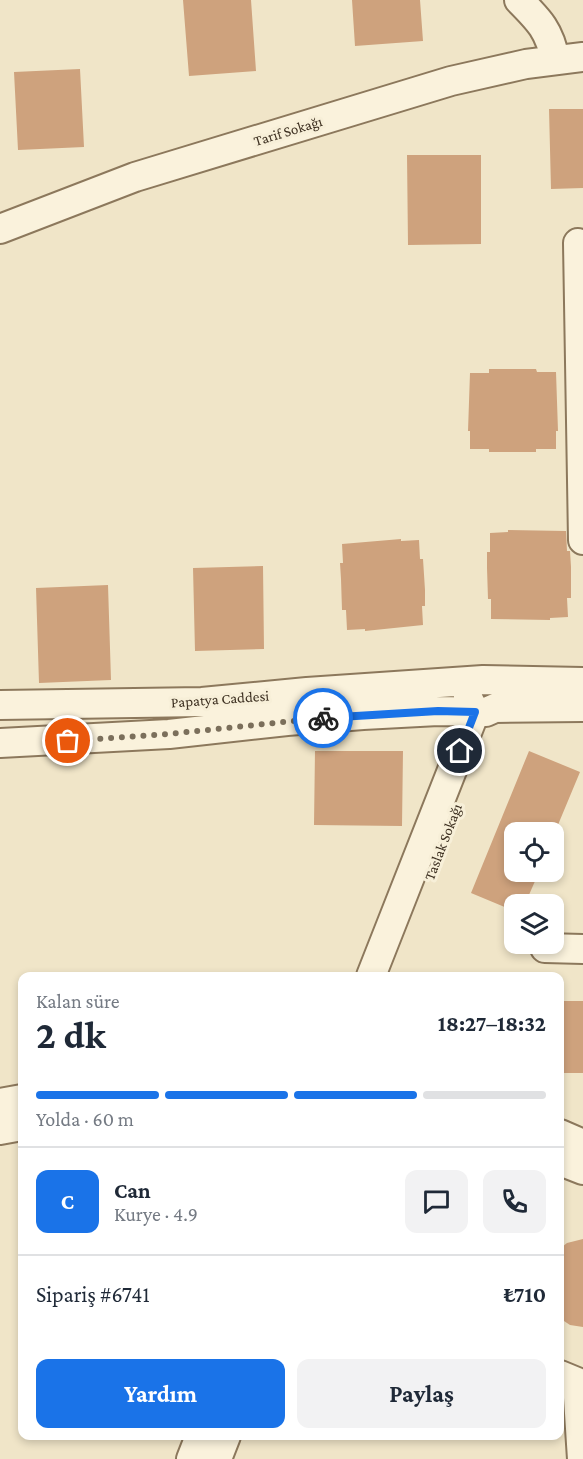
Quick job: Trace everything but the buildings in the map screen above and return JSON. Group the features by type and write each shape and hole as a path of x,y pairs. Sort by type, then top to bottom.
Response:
{"street":[{"path":"519,0 541,21 552,44 555,60"},
{"name":"Tarif Sokağı","path":"0,229 135,177 451,81 488,72 583,57"},
{"path":"578,243 583,540"},
{"name":"Papatya Caddesi","path":"0,743 168,734 287,721 438,711 485,695 583,682"},
{"name":"Papatya Caddesi","path":"0,705 202,702 318,691 485,695 583,707"},
{"name":"Taslak Sokağı","path":"373,972 485,695"},
{"name":"Taslak Sokağı","path":"393,972 485,695"},
{"path":"564,948 583,949"},
{"path":"0,1103 18,1100"},
{"path":"0,1130 18,1127"},
{"path":"564,1136 583,1144"},
{"path":"564,1163 583,1170"},
{"path":"564,1377 577,1382 582,1459"},
{"path":"191,1459 198,1440"},
{"path":"217,1459 224,1440"}],"way so far":[{"path":"68,741 168,734 323,718"}],"route":[{"path":"323,718 438,711 475,712 460,751"}]}
